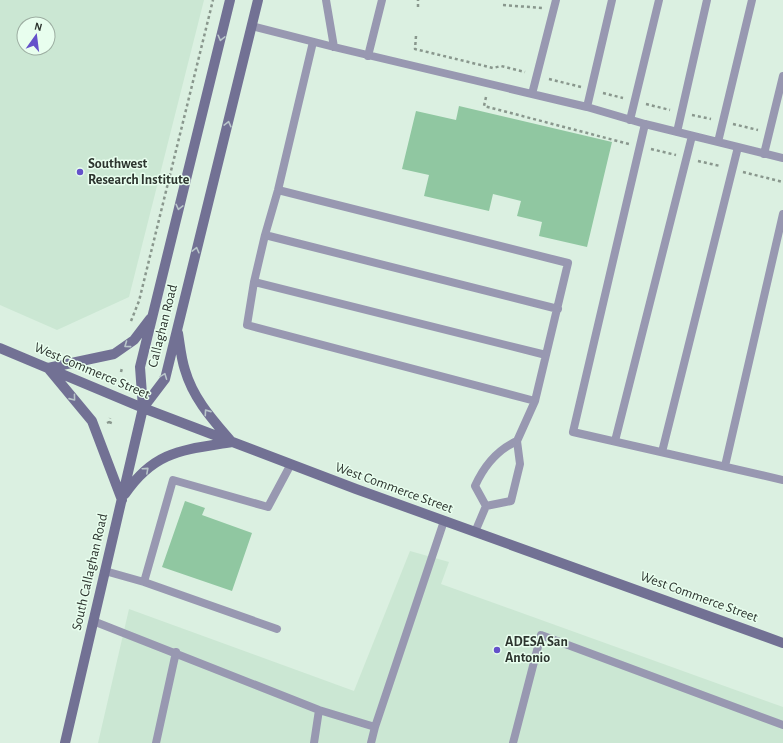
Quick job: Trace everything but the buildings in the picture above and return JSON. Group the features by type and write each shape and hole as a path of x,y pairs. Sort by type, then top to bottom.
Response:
{"main road":[{"name":"Callaghan Road","path":"143,408 140,367 230,0"},
{"name":"Callaghan Road","path":"143,408 165,379 258,0"},
{"path":"122,500 92,421 48,368 114,354 134,340 152,315"},
{"path":"177,328 184,369 192,389 207,414 232,442"},
{"name":"West Commerce Street","path":"0,348 143,408 232,442 444,521 783,643"},
{"name":"South Callaghan Road","path":"65,743 143,408"},
{"path":"122,500 135,480 156,460 182,450 232,442"}],"lane":[{"path":"326,0 334,47"},
{"path":"368,56 382,0"},
{"path":"532,94 556,0"},
{"path":"587,107 612,0"},
{"path":"630,120 659,0"},
{"path":"677,132 707,0"},
{"path":"718,142 752,0"},
{"path":"252,26 368,56 587,107 645,124 783,158"},
{"path":"313,42 278,190 265,235 254,282 247,325 535,400"},
{"path":"764,154 783,76"},
{"path":"645,124 573,432 783,480"},
{"path":"615,441 692,136"},
{"path":"662,452 738,147"},
{"path":"278,190 568,263 535,400 517,441 520,464 511,501 486,506"},
{"path":"725,466 783,214"},
{"path":"265,235 558,309"},
{"path":"254,282 546,355"},
{"path":"476,532 486,506 475,486 478,479 497,453 505,446 517,441"},
{"path":"144,582 173,480 268,507 291,464"},
{"path":"371,743 444,521"},
{"path":"105,571 144,582 277,629"},
{"path":"93,621 176,652 319,710 375,728"},
{"path":"513,743 540,635 783,725"},
{"path":"156,743 176,652"},
{"path":"314,743 319,710"}],"path":[{"path":"129,324 139,301 213,0"},
{"path":"418,0 418,7"},
{"path":"503,5 554,9"},
{"path":"121,372 122,368 126,369"},
{"path":"110,418 109,422 114,424"}],"shaded area":[{"name":"Southwest Research Institute","path":"0,0 204,0 129,297 57,330 0,305"},
{"name":"ADESA San Antonio","path":"410,551 449,562 441,584 783,707 783,743 98,743 129,609 354,691"}],"place":[{"name":"Southwest Research Institute","path":"80,172"},
{"name":"ADESA San Antonio","path":"497,650"}]}
